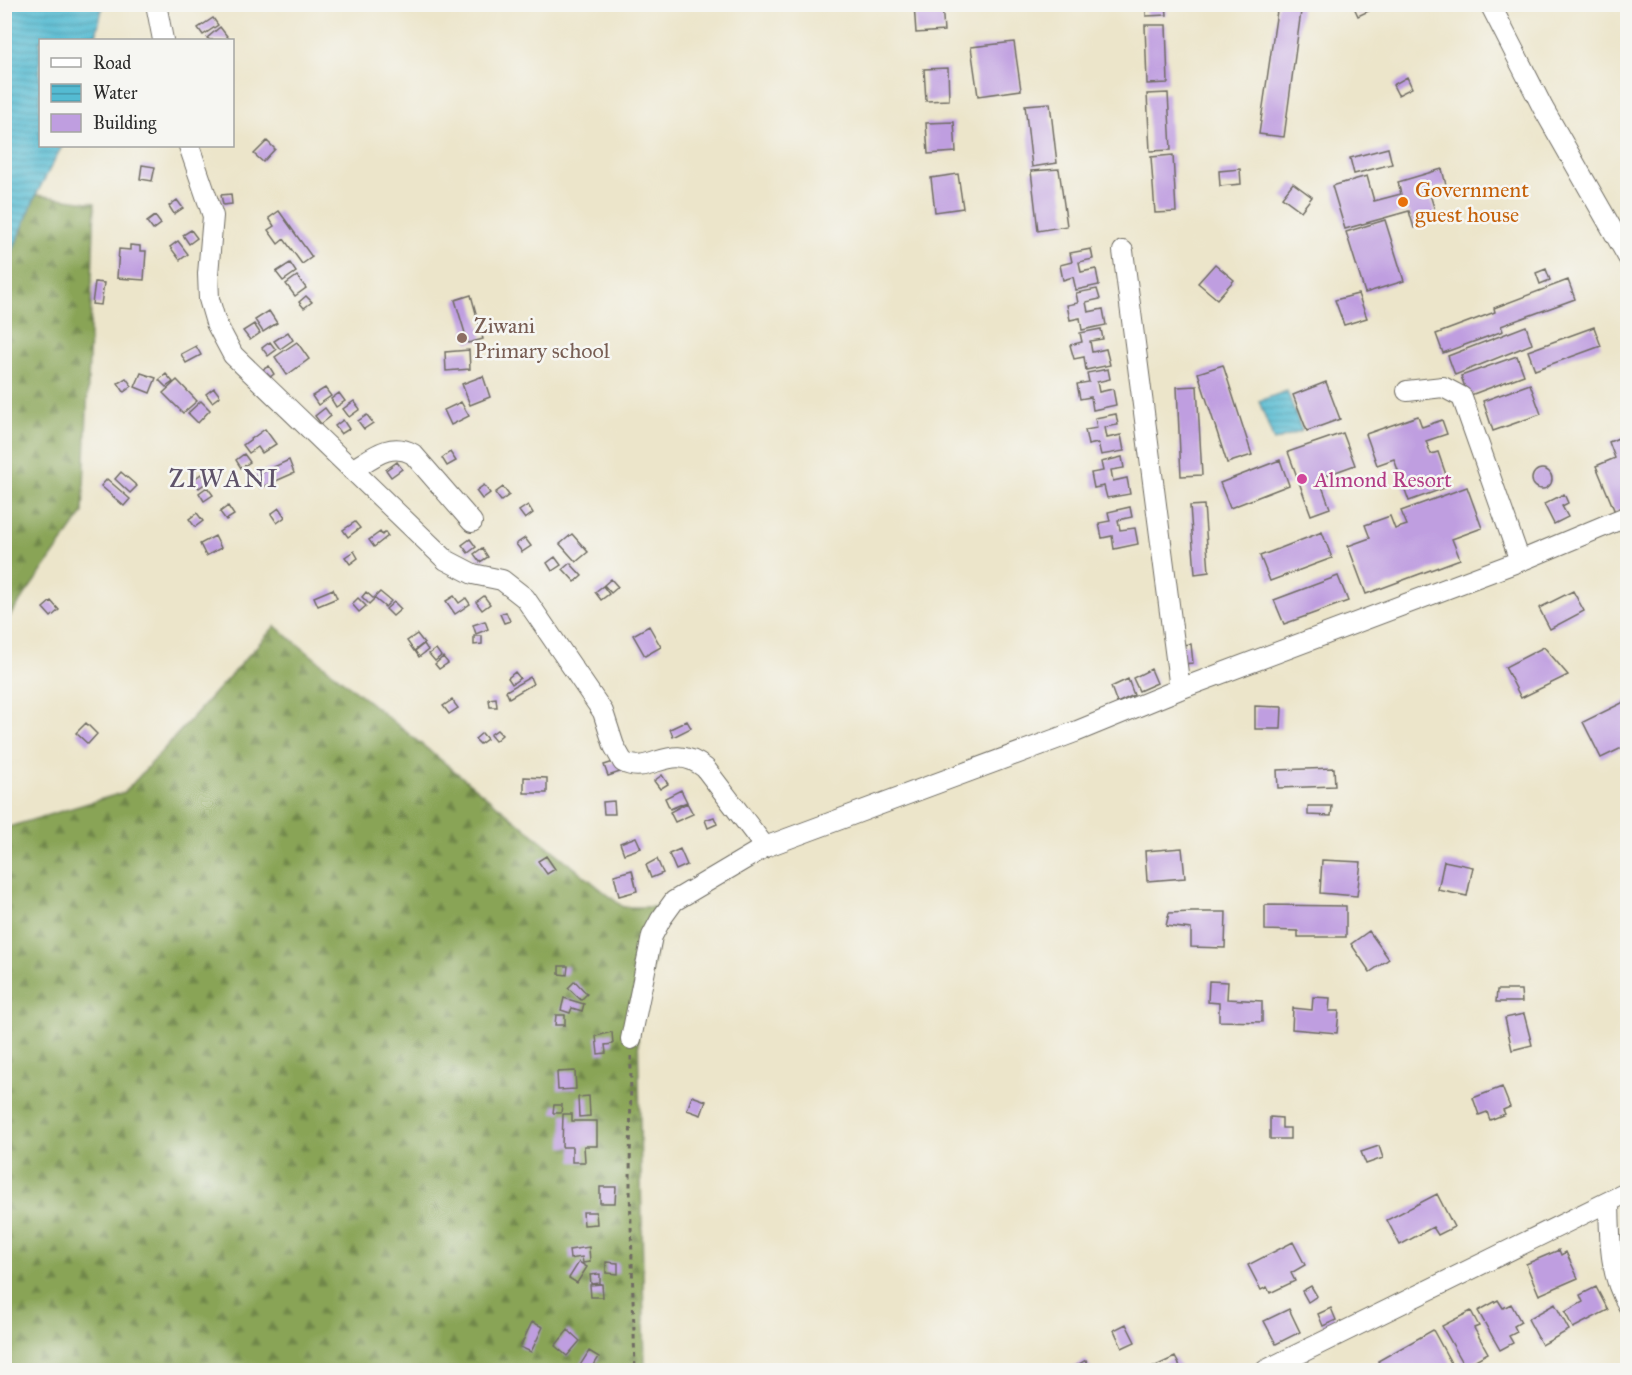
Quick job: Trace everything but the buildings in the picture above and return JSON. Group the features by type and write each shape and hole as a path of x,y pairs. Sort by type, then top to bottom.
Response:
{"street":[{"path":"156,4 163,39"},
{"path":"1490,4 1543,108 1628,257"},
{"path":"189,147 213,216 208,274 209,299 216,323 233,355 446,560 472,574 502,580 525,598 603,712 614,746 623,762 637,765 679,755 693,758 705,768 765,847"},
{"path":"1123,251 1180,689"},
{"path":"1407,391 1443,387 1462,398 1520,561"},
{"path":"352,470 389,449 402,448 413,454 472,522"},
{"path":"631,1039 652,936 667,910 674,901 765,847 1064,736 1180,689 1520,561 1628,516"},
{"path":"1266,1371 1628,1192"},
{"path":"1609,1202 1611,1258 1622,1295 1628,1305"}],"path":[{"path":"631,1039 630,1188 635,1371"}],"green space":[{"path":"36,195 95,203 83,513 5,623 5,269"},
{"path":"275,626 623,907 666,907 638,1028 645,1370 5,1370 5,828 125,792"}],"water":[{"path":"5,4 103,5 95,39 39,39 39,147 61,147 36,195 5,269"},
{"path":"1287,391 1302,431 1274,441 1259,401"}],"place":[{"name":"Government guest house","path":"1403,202"},
{"name":"Ziwani Primary school","path":"462,338"},
{"name":"Almond Resort","path":"1302,479"}],"district":[{"name":"ZIWANI","path":"224,478"}]}
